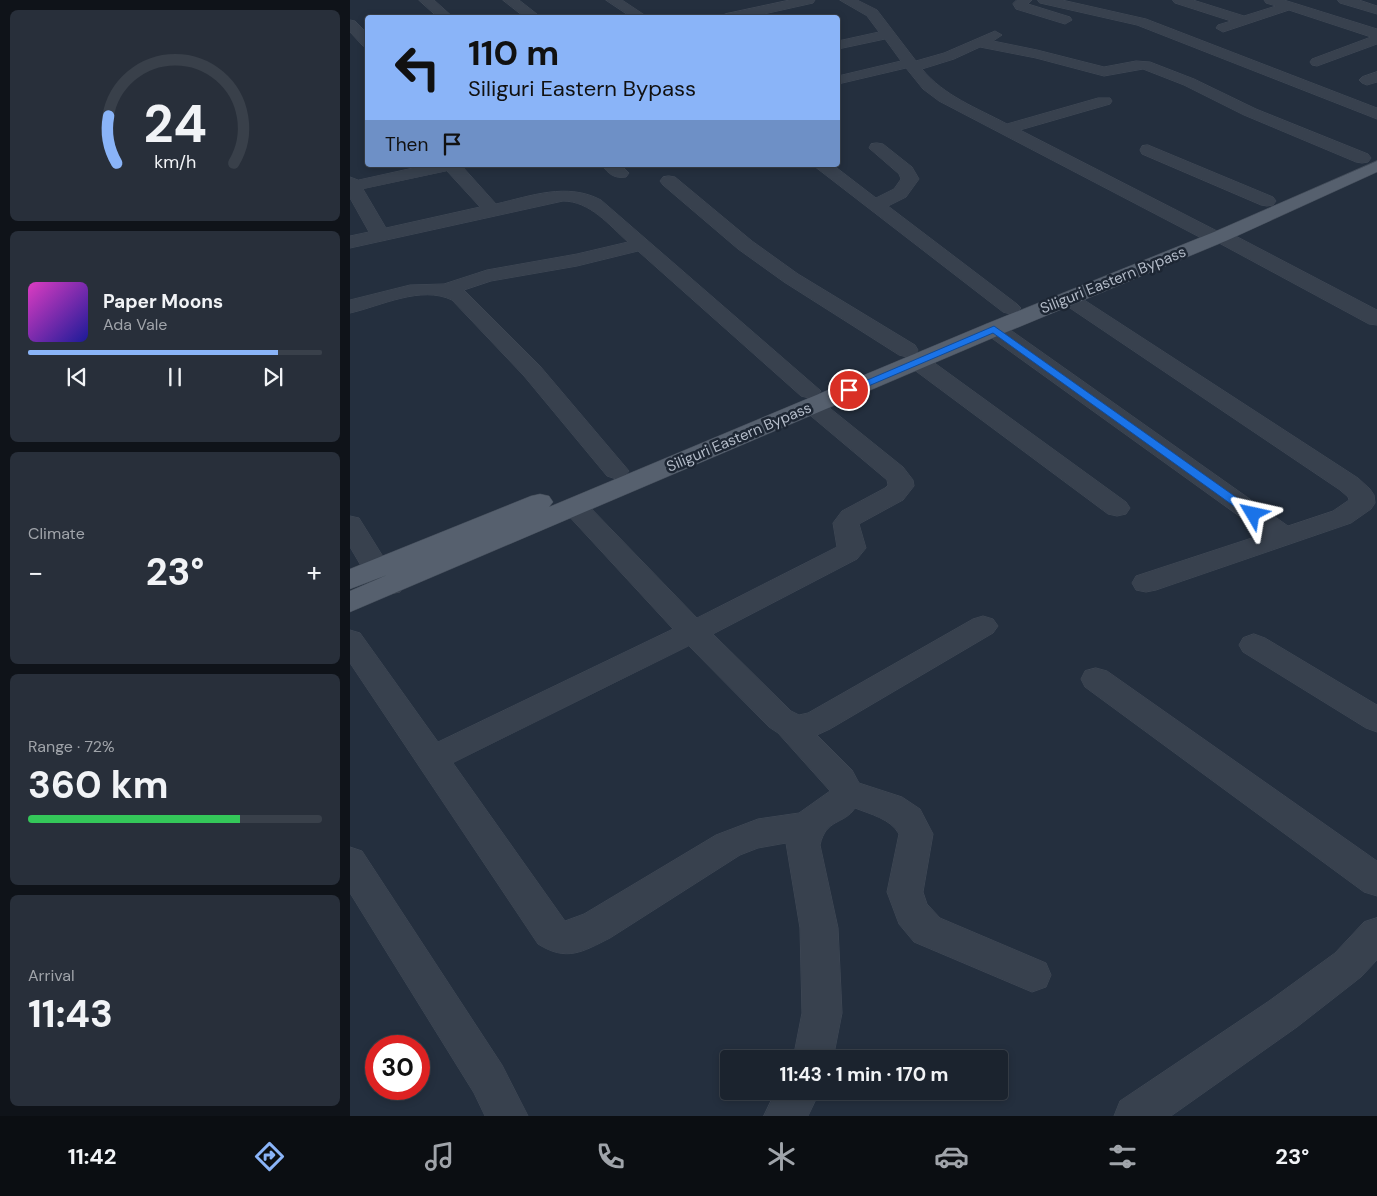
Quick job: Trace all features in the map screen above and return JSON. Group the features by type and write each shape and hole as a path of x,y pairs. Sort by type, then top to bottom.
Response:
{"main road":[{"name":"Siliguri Eastern Bypass","path":"350,602 384,577 616,471 811,398 912,356 1010,308 1212,235 1267,201 1373,164"},
{"name":"Siliguri Eastern Bypass","path":"912,356 994,329 1373,164"},
{"name":"Siliguri Eastern Bypass","path":"350,580 384,577 575,507 811,398"}],"street":[{"path":"426,0 444,15"},
{"path":"510,0 532,15"},
{"path":"613,0 638,15"},
{"path":"748,0 767,9"},
{"path":"739,15 808,0"},
{"path":"847,0 872,14 928,86 945,98 1371,315"},
{"path":"1026,0 1020,4 1021,6 1074,23"},
{"path":"1045,0 1141,22 1377,114"},
{"path":"1180,0 1244,21"},
{"path":"1271,0 1377,34"},
{"path":"1345,0 1377,10"},
{"path":"1223,28 1288,6"},
{"path":"350,24 365,40"},
{"path":"840,80 949,56 1003,31"},
{"path":"840,45 889,34"},
{"path":"1317,62 1377,39"},
{"path":"980,43 1037,54 1104,72 1136,64 1145,65 1190,82 1250,112 1373,164"},
{"path":"1006,129 1104,101"},
{"path":"874,205 895,196 907,187 910,179 906,171 877,148"},
{"path":"1148,150 1267,201"},
{"path":"380,235 351,185 441,167"},
{"path":"453,167 492,210"},
{"path":"824,167 1010,308"},
{"path":"669,181 745,245 783,273 912,356 1117,508"},
{"path":"350,242 556,196 575,194 588,199 600,207 642,244 894,472 900,480 901,486 894,494 851,517 846,523 846,530 852,541 852,548 847,553 693,632 432,759"},
{"path":"445,290 487,276 576,260 642,244"},
{"path":"350,307 394,295 427,289 445,290 459,296 532,371 616,471"},
{"path":"1068,298 1369,496 1356,510 1342,517 1146,583"},
{"path":"994,329 1286,537"},
{"path":"575,507 693,632 780,719 792,728 840,779 847,792 890,806 908,819 916,834 905,892 912,914 927,930 1032,975"},
{"path":"350,524 384,577"},
{"path":"792,728 805,728 819,721 983,626"},
{"path":"350,640 551,932 561,938 579,935 597,926 749,835 772,829 807,827"},
{"path":"1254,646 1377,720"},
{"path":"1096,679 1377,881"},
{"path":"815,1050 822,1013 819,928 810,874 803,846 807,827 821,814 840,803 847,792"},
{"path":"350,862 488,1079 507,1116"},
{"path":"1135,1116 1305,998 1348,965 1377,934"},
{"path":"785,1116 794,1100"}],"route":[{"path":"849,390 994,329 1253,514"}]}
